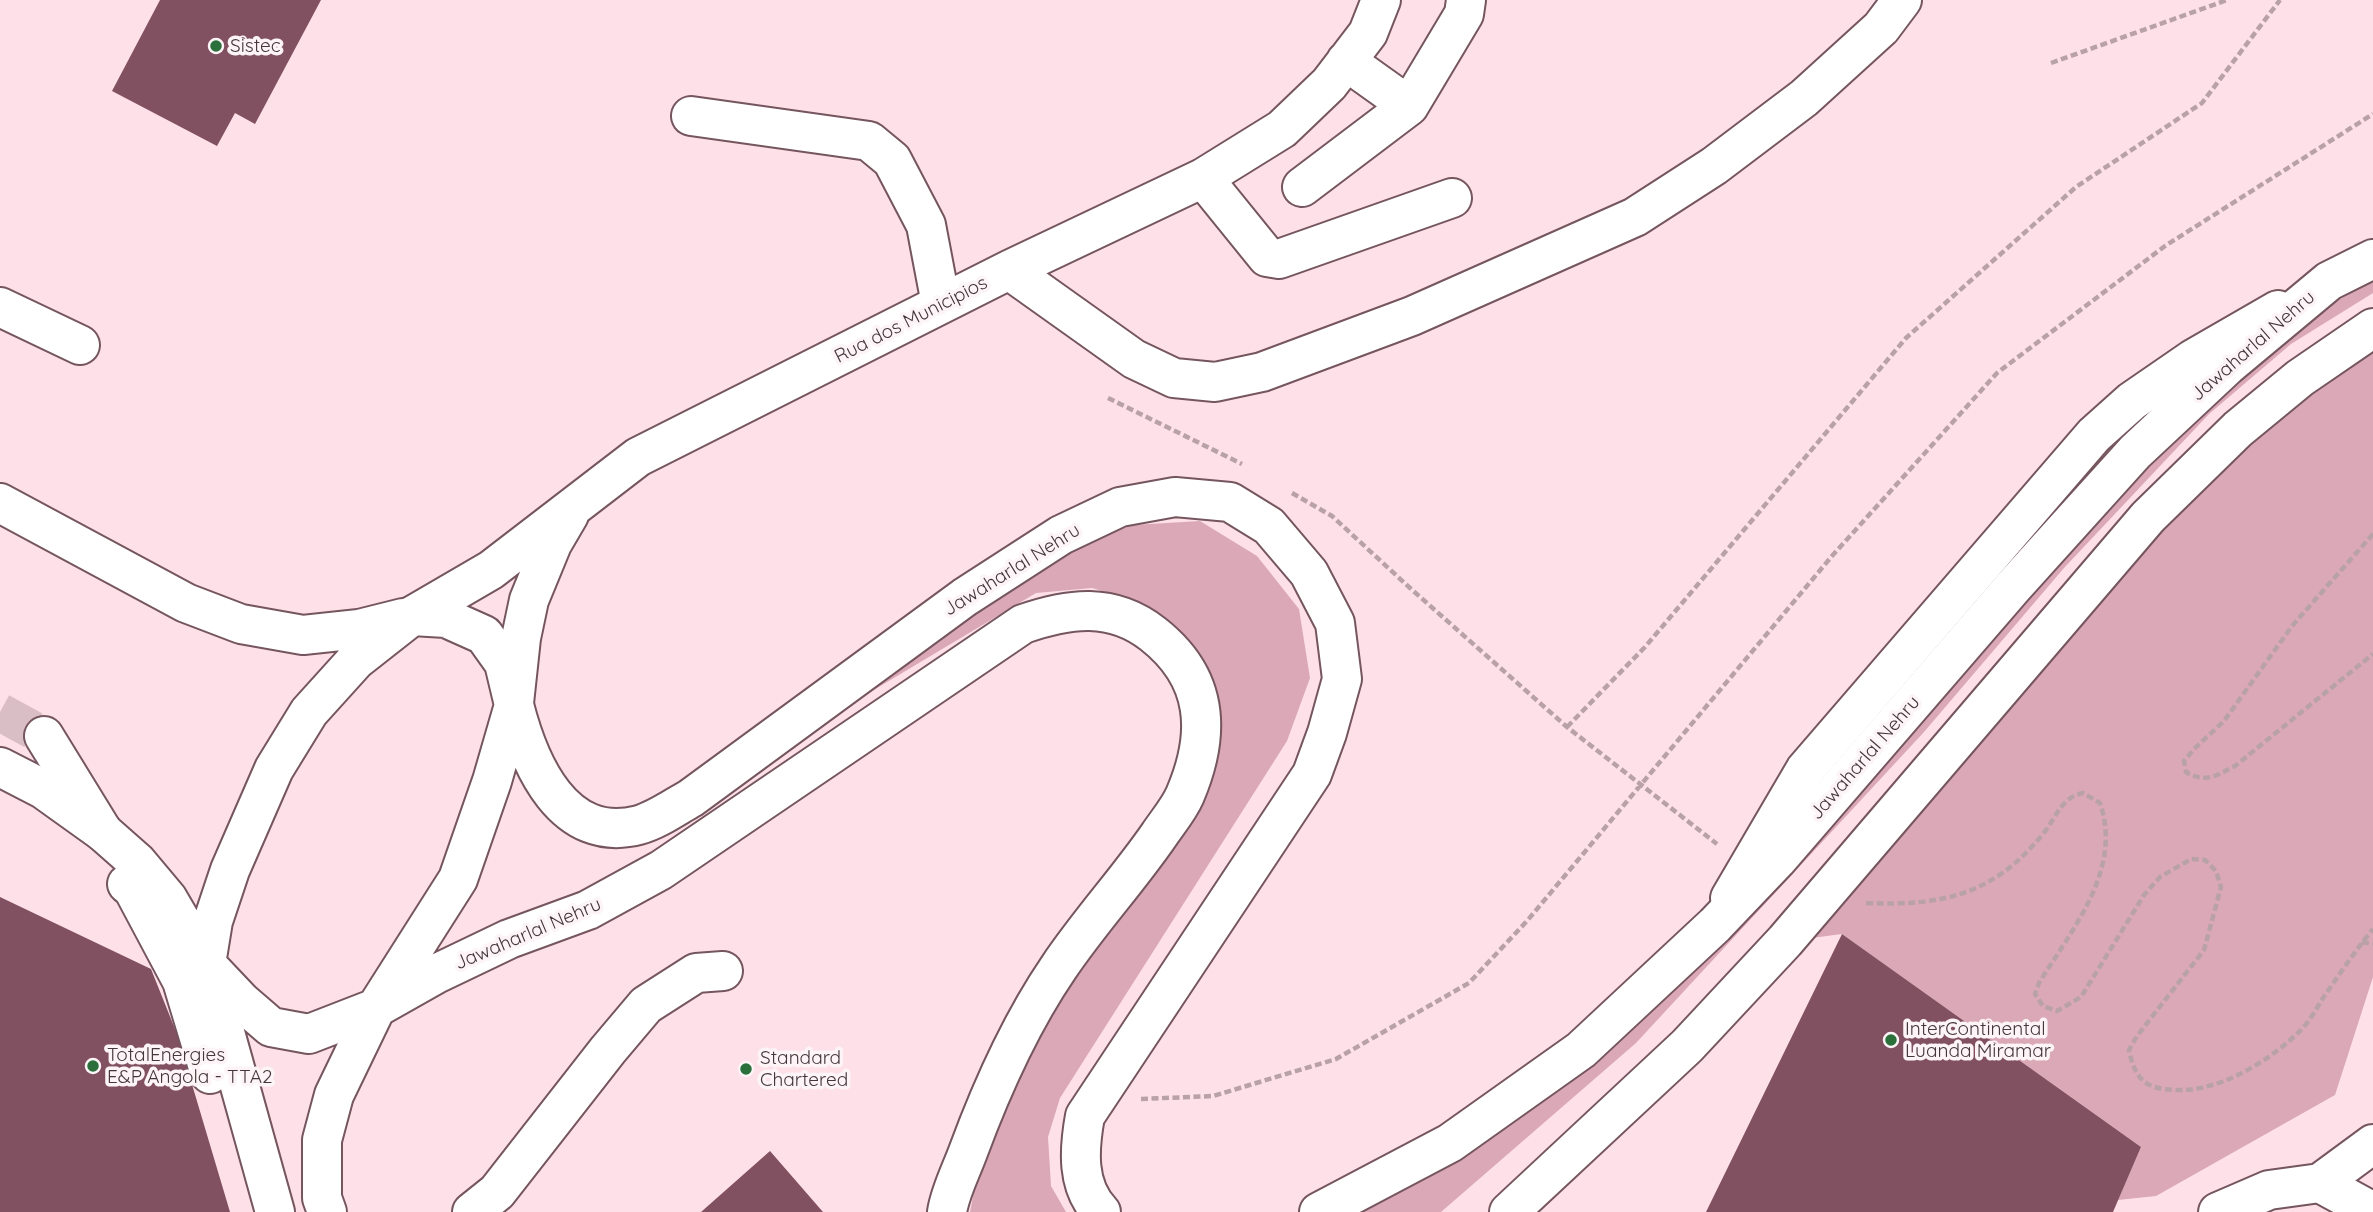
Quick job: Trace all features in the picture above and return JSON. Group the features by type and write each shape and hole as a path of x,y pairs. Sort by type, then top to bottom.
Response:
{"main road":[{"name":"Rua dos Municipios","path":"412,616 491,570 638,457 1009,270 1203,178 1282,129 1329,84 1368,33 1381,0"},
{"path":"1302,187 1409,106 1464,14 1466,0"},
{"path":"1009,270 1134,359 1174,378 1215,382 1262,372 1412,316 1635,217 1714,166 1804,98 1881,28 1902,0"},
{"path":"1346,61 1409,106"},
{"path":"691,116 870,141 892,160 926,225 941,304"},
{"path":"1203,178 1267,257 1279,259 1452,198"},
{"name":"Jawaharlal Nehru","path":"1319,1212 1450,1143 1581,1050 1715,925 1777,860 2013,587 2135,452 2227,366 2329,281 2373,259"},
{"path":"0,307 80,345"},
{"path":"1508,1212 1687,1046 1824,895 2148,517 2238,429 2300,378 2373,328"},
{"name":"Jawaharlal Nehru","path":"412,616 446,618 484,635 504,663 522,737 557,802 584,821 613,828 637,826 653,820 691,797 965,597 1061,535 1108,512 1120,507 1175,497 1230,502 1269,526 1309,572 1335,623 1342,679 1312,774 1085,1116 1079,1146 1083,1181 1094,1205 1101,1212"},
{"path":"327,1212 322,1198 322,1140 334,1095 376,1008 458,879 492,781 514,705 521,638 529,600 552,544 578,502"},
{"path":"0,503 186,603 241,624 303,635 359,629 412,616"},
{"name":"Jawaharlal Nehru","path":"206,964 242,1002 271,1027 309,1034 376,1008 438,973 509,939 589,911 661,870 1023,624 1054,613 1080,610 1113,613 1139,623 1165,643 1183,663 1195,690 1202,717 1200,754 1184,798 1146,854 1060,966 1022,1028 988,1097 947,1212"},
{"path":"206,964 213,921 230,870 274,769 309,712 356,660 412,616"},
{"path":"44,736 103,832"},
{"path":"0,767 43,789 103,832 137,862 167,899 206,964 273,1212"},
{"path":"0,794 30,810 88,851 132,889 182,981 217,1098 273,1212"},
{"path":"472,1212 496,1192 646,1005 696,973 723,971"},
{"path":"2218,1212 2269,1190 2320,1183 2373,1144"},
{"path":"2320,1183 2373,1212"}],"path":[{"path":"2051,63 2228,0"},
{"path":"1567,727 1645,647 1906,338 2076,187 2202,103 2280,0"},
{"path":"1132,1099 1213,1096 1336,1059 1469,983 1527,921 1832,556 1997,373 2165,246 2373,114"},
{"path":"1108,398 1250,469"},
{"path":"1285,489 1332,516 1567,727 1717,845"},
{"path":"2373,534 2292,626 2224,720 2193,749 2184,761 2186,772 2196,778 2212,778 2235,766 2373,654"},
{"path":"1824,895 1862,902 1902,904 1967,893 2013,868 2046,831 2060,806 2071,796 2083,793 2100,803 2106,822 2103,869 2094,894 2039,983 2035,995 2043,1006 2057,1011 2081,998 2144,895 2160,877 2191,859 2205,860 2216,872 2221,887 2204,950 2129,1050 2133,1067 2142,1082 2161,1090 2189,1091 2221,1082 2264,1059 2303,1028 2373,929"},
{"path":"2362,942 2373,944"}],"shaded area":[{"path":"2373,280 2373,293 2291,344 2209,414 2064,568 1924,732 1636,1043 1441,1212 1343,1212 1558,1086 2096,519 2250,361"},
{"path":"2373,346 2373,977 2335,1095 2156,1196 2118,1200 2141,1147 1842,934 1804,939 2251,428"},
{"path":"1200,521 1257,556 1299,609 1310,678 1287,741 1060,1098 1048,1137 1051,1186 1066,1212 970,1212 979,1166 1012,1073 1207,777 1177,630 1139,602 1092,588 1036,593 621,841 1082,543 1133,525"}],"building":[{"name":"Sistec","path":"160,0 321,0 255,124 235,113 217,146 112,91"},
{"name":"TotalEnergies E&P Angola - TTA2","path":"0,897 151,969 177,1034 230,1212 0,1212"},
{"name":"InterContinental Luanda Miramar","path":"1842,934 2141,1147 2113,1212 1706,1212"},
{"path":"770,1151 823,1212 701,1212"}],"tunnel":[{"path":"0,712 44,736"}],"place":[{"name":"Sistec","path":"216,46"},
{"name":"InterContinental Luanda Miramar","path":"1891,1040"},
{"name":"TotalEnergies E&P Angola - TTA2","path":"93,1066"},
{"name":"Standard Chartered","path":"746,1069"}]}
